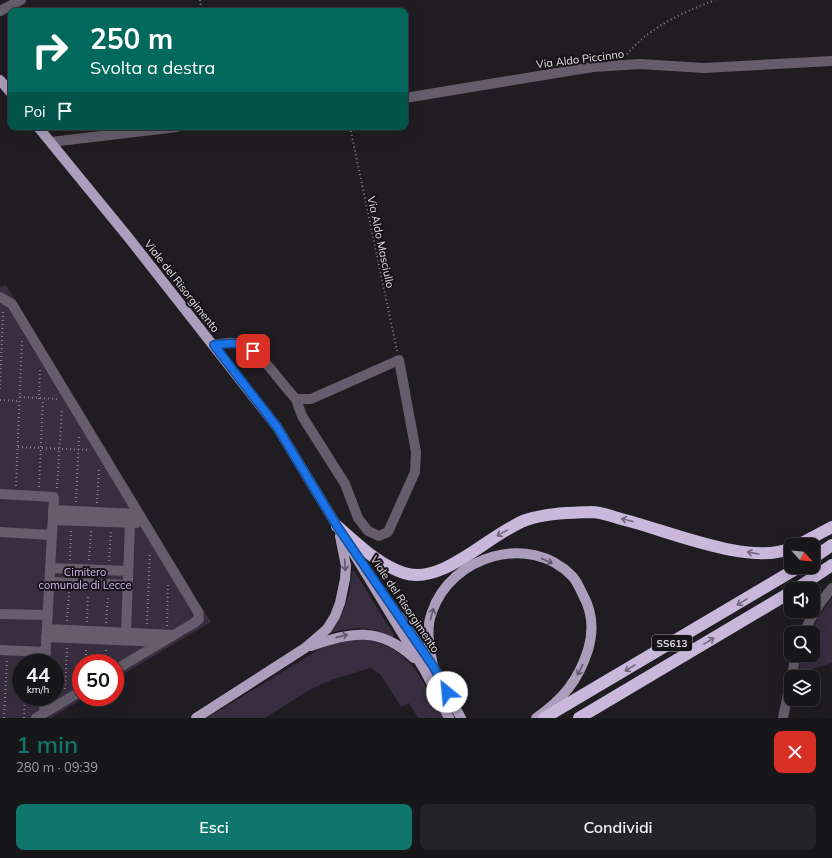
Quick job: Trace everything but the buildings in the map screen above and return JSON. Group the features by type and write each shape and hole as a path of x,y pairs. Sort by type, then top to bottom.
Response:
{"highway":[{"path":"337,526 390,568 405,574 421,575 443,569 525,520 556,513 596,512 711,546 760,554 784,549"},
{"path":"811,538 832,527"},
{"path":"820,553 832,545"},
{"path":"806,582 832,565"},
{"name":"SS613","path":"544,718 787,574"},
{"name":"SS613","path":"579,718 784,596"}],"main road":[{"path":"0,80 8,89"},
{"name":"Viale del Risorgimento","path":"40,130 214,345 277,427 337,526 461,718"},
{"path":"196,718 305,648 327,629 340,604 346,566 337,526"},
{"path":"429,668 428,639 431,614 438,598 451,580 463,570 480,561 506,553 531,554 553,563 573,577 587,602 593,624 590,642 583,663 573,683 556,704 536,718"},
{"path":"305,648 349,634 376,635 401,647 429,668"},
{"name":"Viale del Risorgimento","path":"429,668 449,718"}],"street":[{"path":"0,11 21,0"},
{"name":"Via Aldo Piccinno","path":"408,98 593,67 640,64 704,68 832,61"},
{"path":"50,142 152,130"},
{"path":"2,298 12,304 40,351 65,398 80,417 198,612 199,619 124,664"},
{"path":"214,345 230,342 245,345 260,358 296,399 302,416 345,484 358,518 368,531 380,536 388,532 415,472 416,452 399,360 311,399 296,399"},
{"path":"0,494 54,497 46,652 4,650"},
{"path":"53,515 76,511 139,514"},
{"path":"53,515 71,521 144,523"},
{"path":"126,633 130,523"},
{"path":"0,532 52,535"},
{"path":"50,568 128,571"},
{"path":"49,582 127,585"},
{"path":"808,626 822,600 832,588"},
{"path":"0,614 48,615"},
{"path":"46,633 167,637"},
{"path":"106,636 126,633 167,637"},
{"path":"783,718 795,662"},
{"path":"40,716 72,697"},
{"path":"40,716 43,706"}],"path":[{"path":"200,0 202,8"},
{"path":"618,66 635,45 668,20 715,0"},
{"name":"Via Aldo Masciullo","path":"351,130 399,360"},
{"path":"0,389 2,298"},
{"path":"16,495 22,321"},
{"path":"39,399 40,351"},
{"path":"0,400 65,398 57,493 54,497"},
{"path":"38,496 43,399"},
{"path":"76,511 80,417"},
{"path":"18,447 100,450 96,512"},
{"path":"70,568 71,521"},
{"path":"89,569 91,522"},
{"path":"109,570 111,522"},
{"path":"146,634 150,533"},
{"path":"167,637 169,564"},
{"path":"65,701 69,582"},
{"path":"86,654 88,583"},
{"path":"105,654 108,584"},
{"path":"4,650 4,718"},
{"path":"24,718 25,706"}],"green space":[{"name":"Cimitero comunale di Lecce","path":"6,285 211,622 124,674 124,654 72,654 72,705 51,718 0,718 0,287"},
{"path":"353,569 394,635 392,637 384,633 362,628 347,629 331,633 329,631 344,610 349,594"},
{"path":"832,598 832,663 808,670 799,670 801,662 820,662 820,626 814,626 818,618 820,618 820,615"},
{"path":"356,638 374,641 389,647 411,664 444,718 418,718 409,703 401,707 380,674 370,668 331,680 309,690 265,718 207,718 320,649 338,641"}],"route":[{"path":"253,351 245,345 230,342 214,345 277,427 337,526 433,666 447,692"}]}
